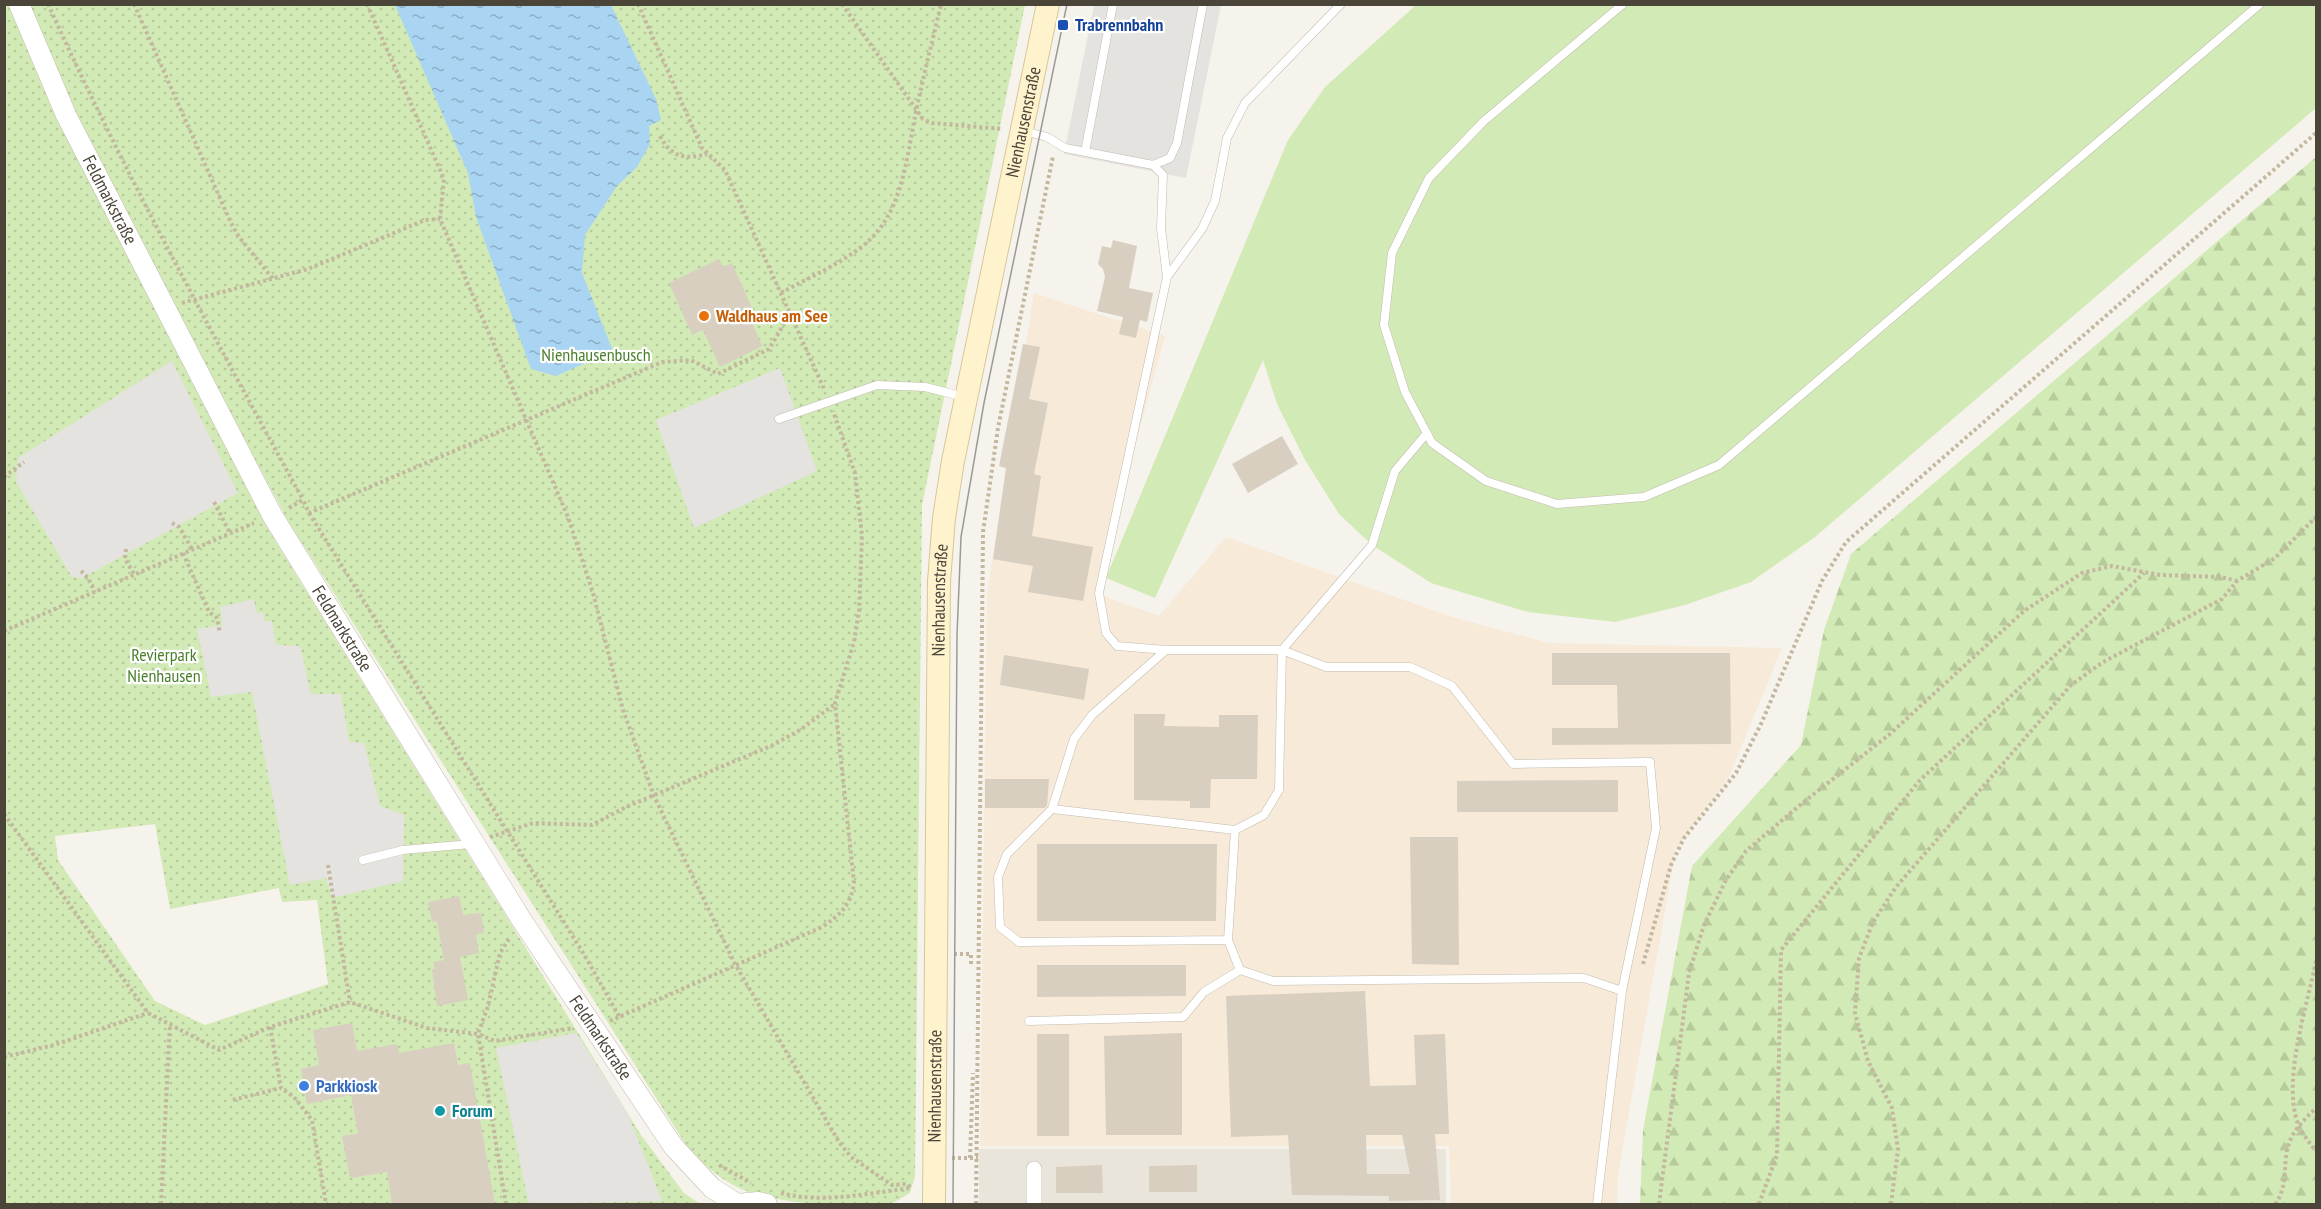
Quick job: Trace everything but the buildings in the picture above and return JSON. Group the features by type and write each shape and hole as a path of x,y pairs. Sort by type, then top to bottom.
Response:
{"main road":[{"name":"Nienhausenstraße","path":"934,1204 939,581 944,518 1048,4"}],"street":[{"name":"Feldmarkstraße","path":"19,4 66,115 272,515 521,919 673,1146 712,1188 737,1204 772,1198"},
{"path":"1034,1169 1035,1204"}],"lane":[{"path":"1085,152 1113,4"},
{"path":"1022,130 1056,142 1065,148 1153,165 1170,158 1177,143 1203,4"},
{"path":"1167,277 1203,229 1215,201 1227,138 1245,103 1341,4"},
{"path":"1623,4 1484,120 1429,178 1392,253 1384,325 1405,392 1432,443 1486,481 1557,504 1644,497 1719,465 2260,4"},
{"path":"1153,165 1163,175 1161,228 1167,277 1099,593 1106,633 1117,646 1166,650 1282,650 1326,667 1410,667 1452,686 1513,765 1650,762 1656,828 1622,992 1597,1204"},
{"path":"779,419 877,385 925,387 967,397"},
{"path":"1052,809 1235,830 1264,815 1279,790 1282,650 1372,545 1395,471 1427,433"},
{"path":"1166,650 1092,715 1074,738 1052,809 1007,855 998,877 1000,927 1019,942 1228,940"},
{"path":"1235,830 1228,940 1240,970 1273,981 1584,978 1622,992"},
{"path":"363,860 403,850 476,843"},
{"path":"1029,1021 1183,1017 1204,992 1240,970"}],"path":[{"path":"48,4 93,103 195,301 309,513 585,956 620,1018"},
{"path":"134,4 231,223 239,237 274,280"},
{"path":"367,4 444,179 440,219 568,517 593,593 623,710 654,796 735,964 839,1142 851,1157 892,1185 907,1184 911,1188 830,1197 772,1198"},
{"path":"4,814 148,1013 219,1050 270,1027 350,1002 427,1028 478,1034 495,1041 593,1025 620,1018 735,964 822,927 847,906 852,896 854,883 835,703 854,642 860,610 862,536 855,473 829,400 725,170 702,148 638,4"},
{"path":"842,4 923,119 932,123 1022,130"},
{"path":"780,293 847,255 877,232 894,200 911,139 941,4"},
{"path":"1640,976 1671,865 1684,838 1736,773 1761,724 1822,581 1846,542 2316,133"},
{"path":"660,136 666,148 675,155 689,158 707,154"},
{"path":"976,1204 983,532 998,429 1056,142"},
{"path":"166,306 195,301 274,280 334,259 426,220 440,219"},
{"path":"309,513 662,362 691,360 718,374 769,349 790,314"},
{"path":"4,477 24,462"},
{"path":"4,631 303,500"},
{"path":"214,502 230,533"},
{"path":"1891,1204 1898,1150 1892,1108 1868,1061 1856,1013 1858,957 1874,922 1896,887 2071,685 2103,662 2222,599 2237,581 2275,558 2316,516"},
{"path":"172,523 179,527 192,549"},
{"path":"126,549 125,559 134,574"},
{"path":"183,553 209,612 216,618 220,633"},
{"path":"1659,1204 1689,973 1704,925 1726,880 1746,851 1890,734 2024,611 2082,573 2112,566 2145,573 2221,577 2237,581"},
{"path":"81,571 88,578 95,592"},
{"path":"1759,1204 1777,1155 1781,950 1920,780 2145,573"},
{"path":"476,843 505,830 533,823 592,825 773,745 800,730 835,703"},
{"path":"328,865 350,1002"},
{"path":"506,1204 478,1034 488,1006 500,953 521,919"},
{"path":"2316,961 2295,1073 2294,1100 2299,1126 2316,1151"},
{"path":"4,1057 54,1045 148,1013"},
{"path":"161,1204 170,1024"},
{"path":"270,1027 281,1088 294,1097 312,1120 326,1204"},
{"path":"970,1158 973,1073"},
{"path":"233,1100 281,1088"},
{"path":"2275,1204 2285,1187 2289,1143 2299,1126 2316,1108"},
{"path":"947,1158 978,1158"},
{"path":"711,1160 757,1186"}],"shaded area":[{"path":"1094,5 1221,5 1186,178 1064,154"},
{"path":"1034,293 1165,336 1095,593 1159,616 1226,537 1452,617 1549,643 1782,648 1729,777 1676,849 1618,1174 1617,1204 1451,1204 1449,1146 980,1146 987,593"},
{"path":"172,361 238,493 82,578 72,577 16,482 18,458"},
{"path":"780,368 817,471 694,528 656,420"},
{"path":"254,599 256,613 263,612 264,621 272,621 276,645 300,646 311,694 341,694 349,742 364,743 380,806 404,815 403,881 332,898 326,878 290,885 252,692 211,697 197,629 223,625 220,607"},
{"path":"576,1033 627,1112 662,1201 529,1204 496,1048"},
{"path":"979,1149 1446,1149 1446,1204 979,1204"}],"green space":[{"name":"Revierpark Nienhausen","path":"17,4 185,364 268,529 641,1135 684,1193 700,1204 5,1204 4,5","holes":["155,824 170,909 279,888 282,902 317,900 328,984 205,1025 155,1001 58,860 55,836"]},
{"name":"Nienhausenbusch","path":"20,5 1025,5 922,505 915,1176 910,1193 890,1203 874,1205 811,1204 768,1197 728,1182 688,1148 288,521 175,309"},
{"path":"1416,5 2316,5 2316,108 1815,537 1751,582 1685,605 1615,622 1528,612 1431,583 1372,545 1339,514 1305,460 1277,404 1263,360 1155,598 1106,578 1288,140 1325,87"},
{"path":"2316,157 2316,1204 1640,1204 1643,1130 1692,866 1801,745 1824,630 1851,554"}],"water":[{"path":"395,5 611,5 656,99 661,120 649,126 650,144 637,167 617,186 585,235 582,273 613,351 556,376 531,369 476,217 468,173"}],"tram line":[{"path":"953,1204 957,635 961,537 984,403 1067,4"}],"place":[{"name":"Trabrennbahn","path":"1063,25"},
{"name":"Waldhaus am See","path":"704,316"},
{"name":"Parkkiosk","path":"304,1086"},
{"name":"Forum","path":"440,1111"}]}
